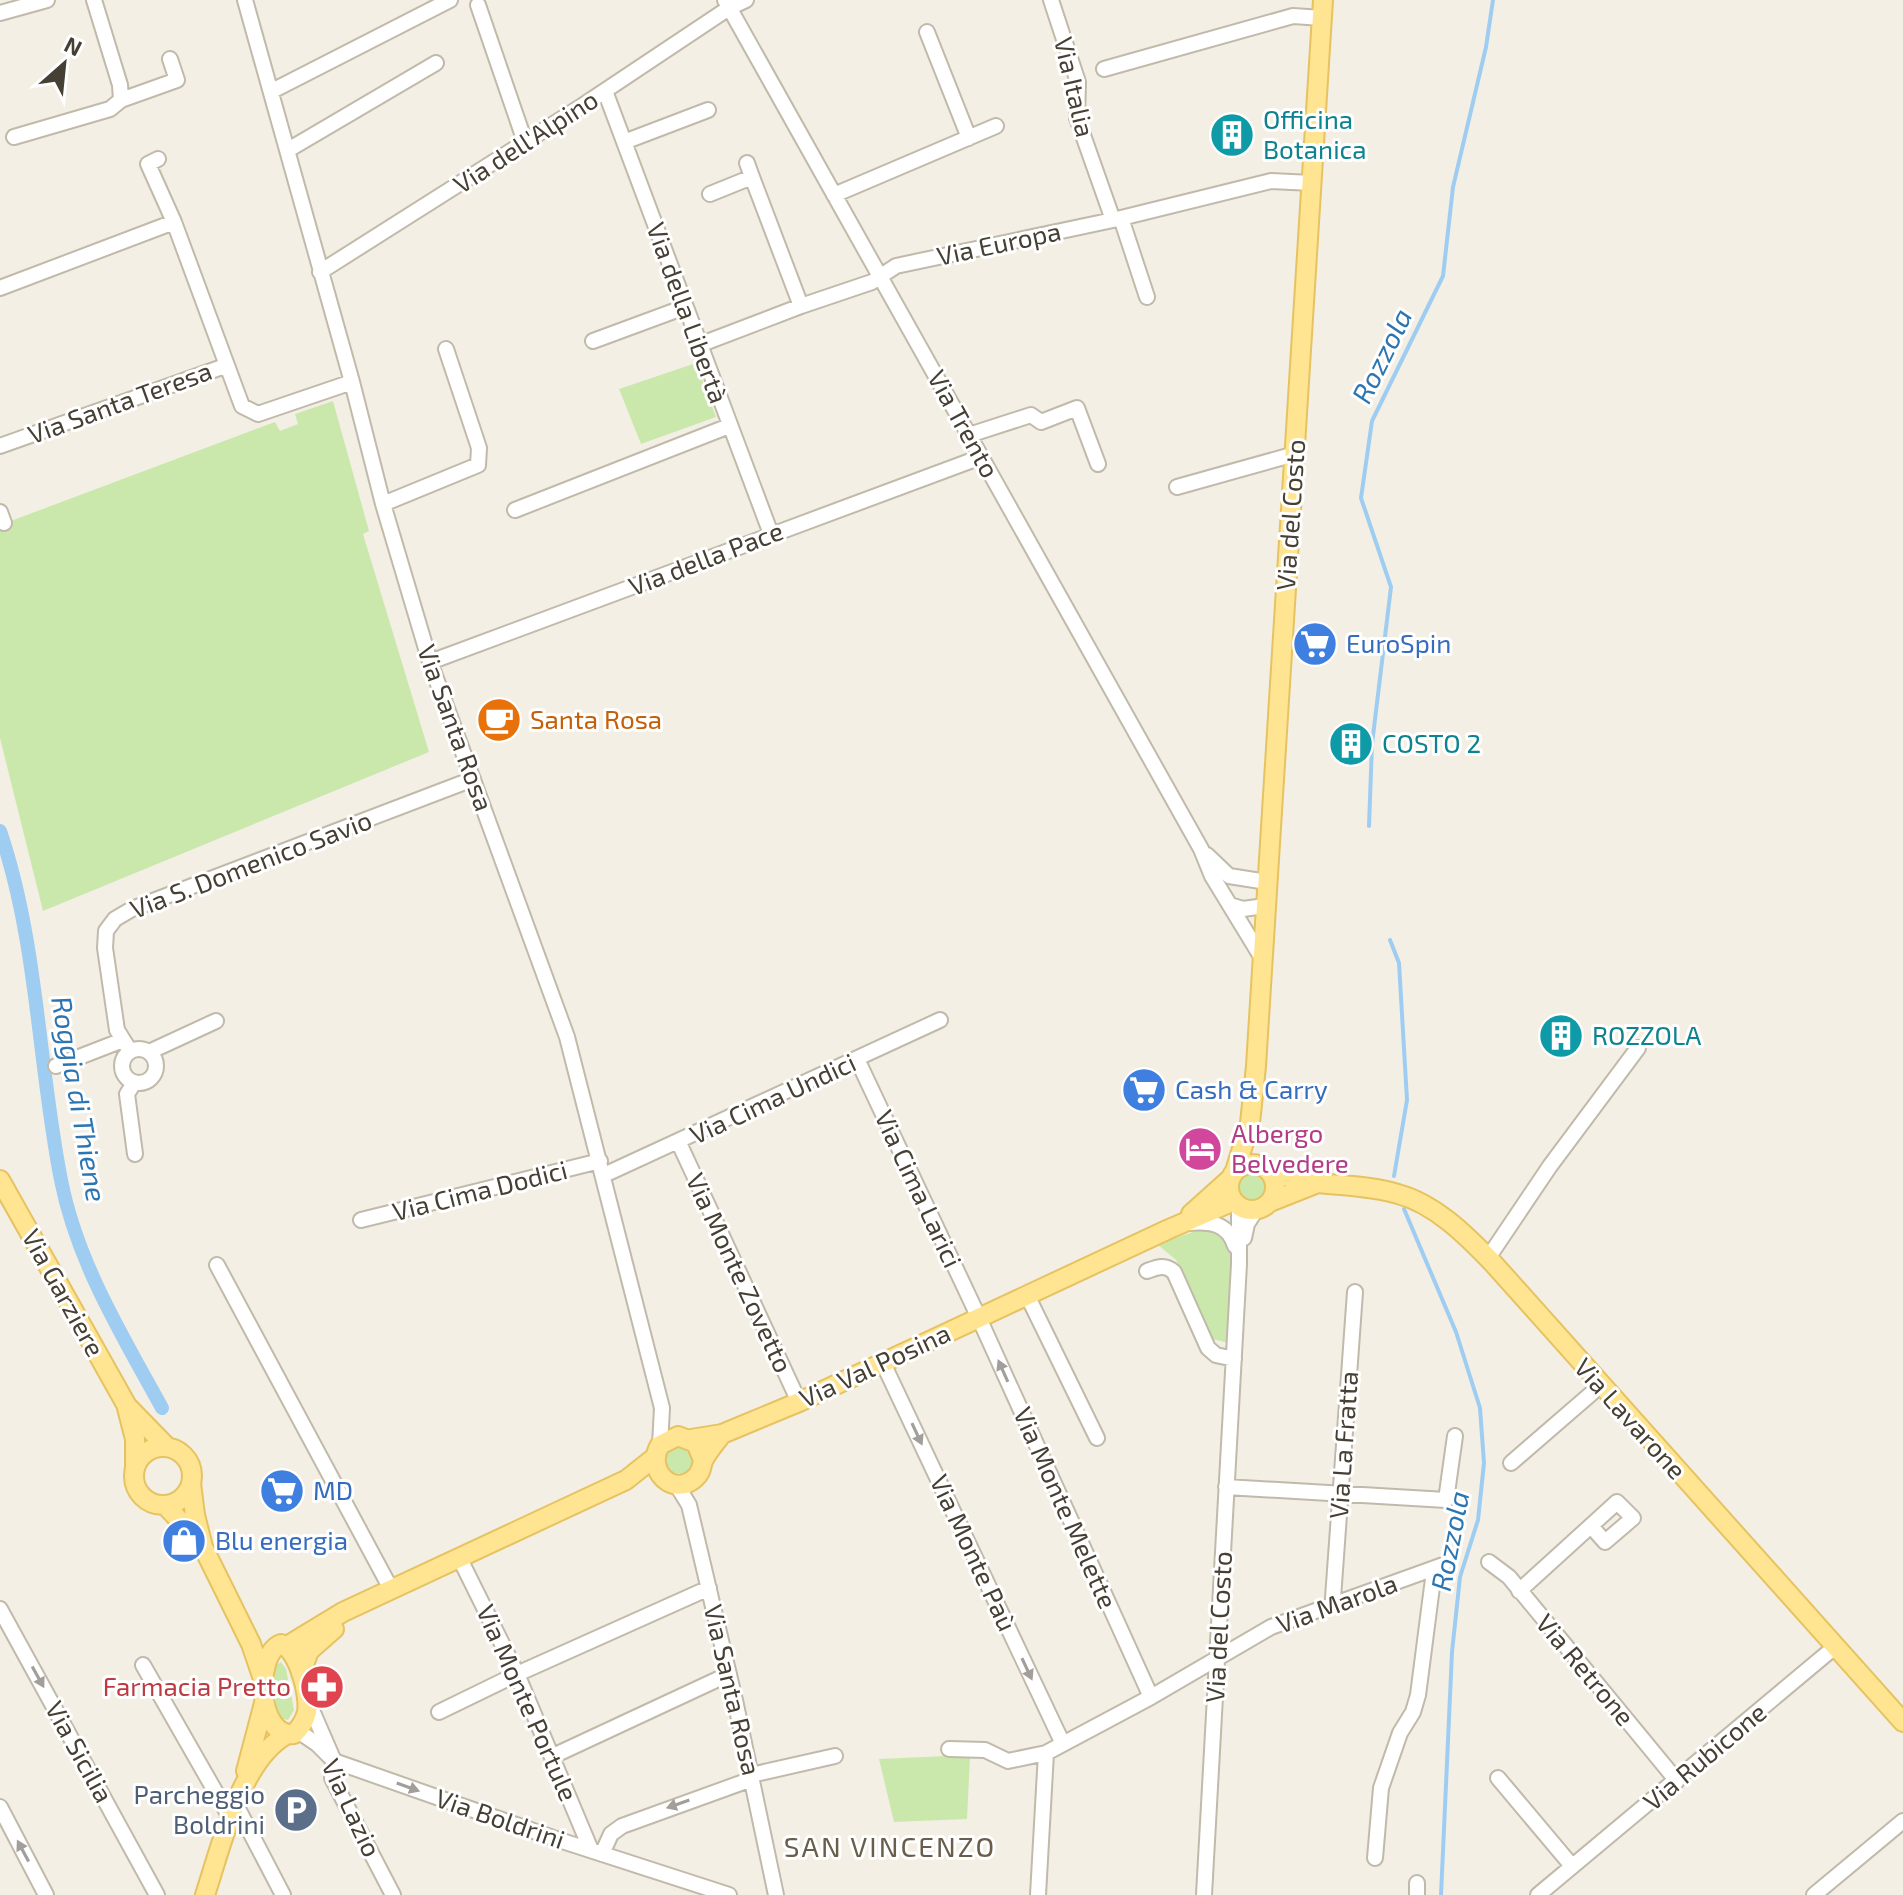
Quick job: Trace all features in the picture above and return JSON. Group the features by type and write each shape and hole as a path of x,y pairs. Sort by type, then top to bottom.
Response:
{"main road":[{"name":"Via del Costo","path":"1232,1175 1250,1123 1322,9"},
{"path":"1250,1123 1275,1187 1250,1205 1229,1191 1232,1175 1248,1164 1267,1169"},
{"name":"Via Lavarone","path":"1267,1169 1318,1183 1347,1184 1400,1194 1426,1206 1450,1223 1488,1258 1903,1722"},
{"name":"Via Val Posina","path":"1180,1224 1232,1175"},
{"name":"Via Garziere","path":"0,1180 127,1406 166,1446 181,1452 187,1459 193,1475 195,1515 203,1547 251,1644 265,1689 269,1720 276,1730 292,1733"},
{"name":"Via Lavarone","path":"1250,1205 1318,1183"},
{"name":"Via Val Posina","path":"284,1645 343,1612 626,1480 671,1438 722,1434 799,1402 1180,1224 1250,1205"},
{"name":"Via Garziere","path":"127,1406 135,1439 134,1480 145,1498 165,1505 203,1547"},
{"path":"700,1469 722,1434"},
{"path":"688,1438 700,1448 700,1469"},
{"path":"135,1469 149,1450 166,1446"},
{"path":"658,1451 655,1464 668,1480"},
{"name":"Via Val Posina","path":"626,1480 668,1480 684,1484 700,1469"},
{"path":"165,1505 182,1498 191,1483"},
{"name":"Via Val Posina","path":"301,1673 305,1659 315,1644 360,1605"},
{"name":"Via Garziere","path":"234,1606 258,1632 284,1645"},
{"path":"205,1895 237,1805 258,1760 273,1743 292,1733 307,1712 308,1701 301,1673 284,1645 271,1650 265,1660 265,1689 237,1805"}],"street":[{"path":"0,13 47,0"},
{"path":"94,0 120,85 121,100"},
{"name":"Via Santa Rosa","path":"245,0 383,504 430,662 567,1037 662,1408 658,1451"},
{"name":"Via Santa Rosa","path":"258,0 259,44"},
{"path":"272,91 450,0"},
{"name":"Via dell'Alpino","path":"320,272 605,91 727,4 746,0"},
{"name":"Via Italia","path":"1051,0 1078,82 1077,118 1117,219"},
{"name":"Via Trento","path":"727,4 1201,849 1212,876 1262,958"},
{"path":"478,5 525,142"},
{"path":"1104,69 1322,9"},
{"path":"927,32 969,138"},
{"path":"14,137 110,109 121,100 177,80 170,59"},
{"path":"288,150 436,63"},
{"name":"Via della Libertà","path":"605,91 771,534"},
{"path":"624,142 708,110"},
{"path":"834,195 996,126"},
{"path":"158,159 148,164 174,222 225,366"},
{"path":"710,194 750,170 801,306"},
{"name":"Via Europa","path":"699,345 860,287 896,266 1117,219 1271,181 1312,183"},
{"path":"1117,219 1147,297"},
{"path":"0,288 174,222"},
{"path":"593,341 685,307"},
{"path":"383,504 478,465 479,448 446,349"},
{"name":"Via Santa Teresa","path":"0,446 225,366 242,406 258,414 352,382"},
{"path":"969,435 1031,415 1041,422 1077,408 1098,464"},
{"path":"515,510 729,426"},
{"path":"1177,487 1295,454"},
{"name":"Via della Pace","path":"430,662 981,457"},
{"name":"Via S. Domenico Savio","path":"126,1046 117,1030 105,948 106,931 115,919 132,909 473,779"},
{"name":"Via Trento","path":"1201,849 1229,876 1267,882"},
{"path":"1230,905 1243,909 1265,906"},
{"name":"Via Cima Undici","path":"602,1168 679,1143 940,1020"},
{"path":"149,1052 216,1021"},
{"path":"126,1046 123,1071 134,1083"},
{"path":"56,1066 126,1046 140,1049 149,1052 156,1060 156,1071 145,1082 134,1083"},
{"path":"1488,1258 1550,1166 1638,1048"},
{"name":"Via Cima Larici","path":"857,1059 979,1318"},
{"path":"134,1083 127,1094 135,1154"},
{"name":"Via Monte Zovetto","path":"679,1143 799,1402"},
{"name":"Via Cima Dodici","path":"361,1220 602,1168"},
{"name":"Via del Costo","path":"1204,1895 1239,1258 1250,1205"},
{"path":"1180,1224 1202,1222 1221,1225 1231,1234 1239,1258"},
{"path":"217,1265 391,1589"},
{"path":"1147,1271 1160,1267 1174,1272 1208,1348 1216,1355 1234,1359"},
{"name":"Via La Fratta","path":"1333,1598 1355,1292"},
{"path":"1027,1295 1097,1438"},
{"name":"Via Monte Melette","path":"979,1318 1151,1697"},
{"name":"Via Monte Paù","path":"883,1363 1063,1744"},
{"path":"1511,1463 1600,1386"},
{"name":"Via Santa Rosa","path":"662,1408 688,1438"},
{"path":"1226,1487 1446,1500 1455,1436"},
{"name":"Via Santa Rosa","path":"689,1505 700,1469"},
{"name":"Via Santa Rosa","path":"668,1480 689,1505 776,1895"},
{"path":"1519,1591 1591,1526"},
{"name":"Via Monte Portule","path":"459,1557 517,1674 597,1852"},
{"name":"Via Retrone","path":"1489,1562 1509,1577 1677,1781"},
{"name":"Via Marola","path":"1218,1659 1271,1627 1443,1565 1433,1579 1418,1695 1413,1712 1400,1733 1381,1788 1375,1858"},
{"path":"439,1712 709,1588"},
{"name":"Via Sicilia","path":"0,1609 157,1895"},
{"name":"Via Rubicone","path":"1538,1895 1555,1890 1572,1866 1677,1781 1830,1651 1834,1644"},
{"path":"949,1749 985,1750 1008,1761 1046,1753 1218,1659"},
{"path":"143,1665 237,1805 283,1895"},
{"path":"553,1756 729,1674"},
{"path":"308,1701 334,1761"},
{"name":"Via Lazio","path":"292,1733 317,1744 334,1761 332,1778 393,1895"},
{"path":"1038,1895 1046,1753"},
{"path":"597,1852 622,1826 752,1777 835,1756"},
{"name":"Via Boldrini","path":"334,1761 729,1895"},
{"path":"1498,1778 1572,1866"},
{"path":"0,1807 46,1895"},
{"path":"1814,1895 1903,1821"},
{"path":"764,1895 772,1876"}],"green space":[{"path":"696,363 716,417 641,444 619,389"},
{"path":"333,401 369,531 363,534 429,752 43,911 0,738 0,525 275,422 280,431 298,424 295,414"},
{"path":"1253,1173 1264,1177 1268,1188 1264,1199 1253,1203 1242,1199 1238,1188 1242,1177"},
{"path":"1208,1227 1219,1228 1231,1247 1229,1343 1212,1339 1176,1260 1157,1244"},
{"path":"687,1442 695,1465 683,1474 672,1473 664,1464 667,1448"},
{"path":"281,1662 286,1669 294,1710 288,1720 277,1715 274,1673 276,1665"},
{"path":"970,1758 967,1819 894,1822 879,1759"}],"waterway":[{"name":"Rozzola","path":"1369,826 1372,744 1391,587 1361,498 1372,421 1443,276 1453,187 1486,47 1493,0"},
{"name":"Roggia di Thiene","path":"0,831 13,873 30,960 53,1136 68,1210 102,1297 162,1408"},
{"name":"Rozzola","path":"1390,940 1399,963 1407,1100 1394,1176"},
{"name":"Rozzola","path":"1404,1209 1456,1332 1480,1408 1484,1463 1478,1520 1460,1577 1452,1652 1441,1895"}],"place":[{"name":"Officina Botanica","path":"1232,135"},
{"name":"EuroSpin","path":"1315,644"},
{"name":"Santa Rosa","path":"499,720"},
{"name":"COSTO 2","path":"1351,744"},
{"name":"ROZZOLA","path":"1561,1036"},
{"name":"Cash & Carry","path":"1144,1090"},
{"name":"Albergo Belvedere","path":"1200,1149"},
{"name":"MD","path":"282,1491"},
{"name":"Blu energia","path":"184,1541"},
{"name":"Farmacia Pretto","path":"322,1687"},
{"name":"Parcheggio Boldrini","path":"296,1810"}],"district":[{"name":"SAN VINCENZO","path":"890,1847"}]}
